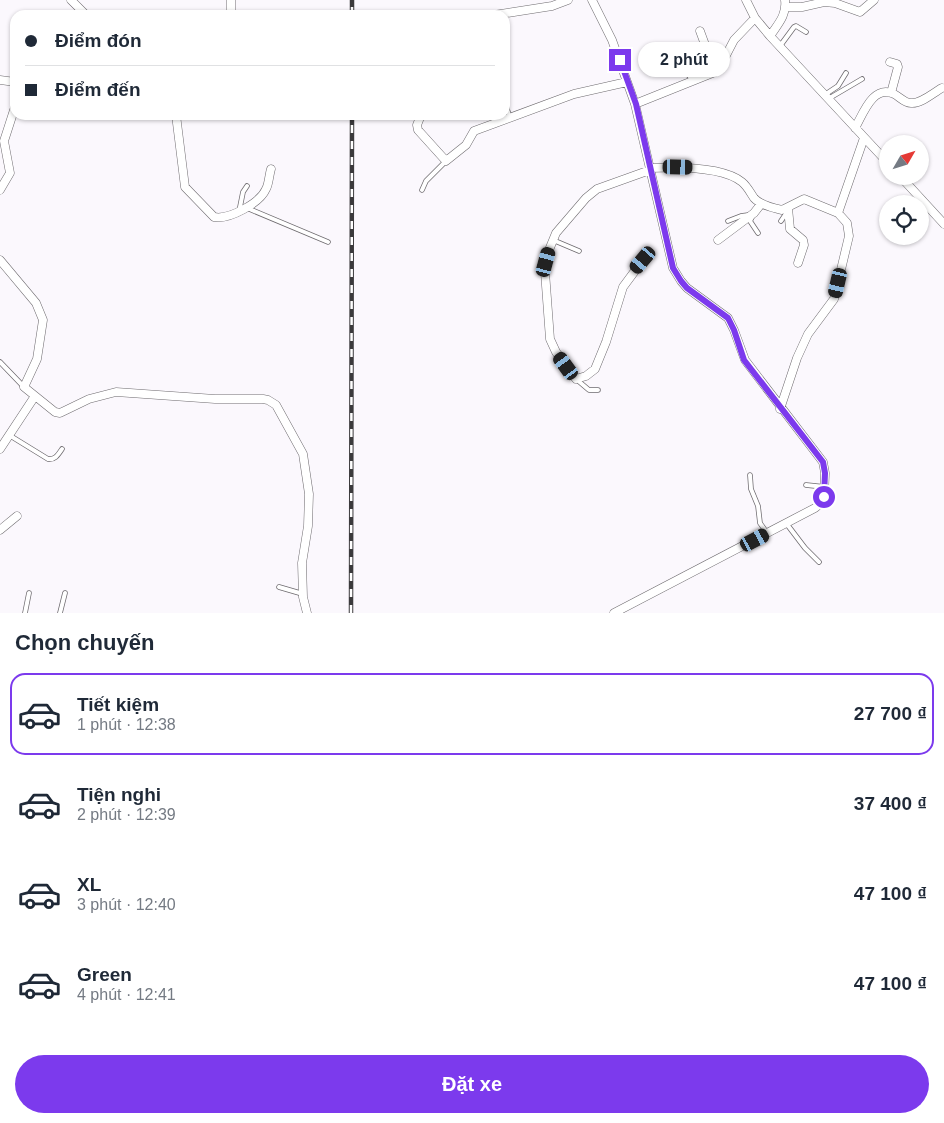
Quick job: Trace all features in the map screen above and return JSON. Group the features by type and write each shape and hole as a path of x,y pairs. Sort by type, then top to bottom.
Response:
{"street":[{"path":"71,0 81,10"},
{"path":"510,13 552,6 568,0"},
{"path":"592,0 612,40 636,104 673,268 687,288 728,318 744,360 780,409 823,462 825,473 824,497 815,508 614,613"},
{"path":"746,0 756,18 770,36 879,154"},
{"path":"770,36 785,14 785,3 802,7 824,2 835,3 860,12 874,0"},
{"path":"636,104 715,72 721,65 734,40 756,18"},
{"path":"700,31 715,72"},
{"path":"890,62 897,64 898,67 891,93"},
{"path":"510,118 574,94 627,82"},
{"path":"855,128 875,96 880,92 891,93 906,103 913,104 942,88"},
{"path":"0,190 10,173 4,141 11,120"},
{"path":"177,120 185,187 214,217 220,218 238,212 257,200 266,190 270,169"},
{"path":"420,120 418,130 446,161 466,145 474,131 504,120"},
{"path":"838,213 864,138"},
{"path":"643,260 623,287 595,369 586,376 576,379 556,352 550,339 545,272 552,240 562,225 591,193 597,189 650,169 688,167 727,175 742,182 754,199 761,204 779,210 788,209 804,198 838,213 847,223 849,236 834,299 808,334 797,358 780,409"},
{"path":"908,185 944,224"},
{"path":"718,240 753,214 761,204"},
{"path":"788,209 790,229 803,240 804,245 798,264"},
{"path":"0,260 36,303 43,320 30,392 0,449"},
{"path":"30,392 57,413 90,399 116,392 215,399 262,399 272,402 278,408 301,449 308,490 308,523 302,563 303,594 307,613"},
{"path":"0,530 17,516"}],"lane":[{"path":"780,46 794,27 796,26 806,32"},
{"path":"676,57 693,82"},
{"path":"826,97 838,86 846,73"},
{"path":"826,97 862,79"},
{"path":"422,190 426,181 446,161"},
{"path":"238,212 242,192 247,186"},
{"path":"247,208 328,242"},
{"path":"782,221 788,209"},
{"path":"728,221 753,214 750,221 758,233"},
{"path":"552,240 579,251"},
{"path":"0,362 30,392"},
{"path":"576,379 589,390 598,390"},
{"path":"9,435 48,459 56,458 62,450"},
{"path":"750,475 751,489 758,506 760,523 767,533"},
{"path":"806,485 825,486"},
{"path":"786,523 805,548 819,562"},
{"path":"279,587 303,594"},
{"path":"24,613 29,593"},
{"path":"60,613 65,593"}],"railway":[{"path":"352,0 352,10"},
{"path":"351,613 352,120"}],"route":[{"path":"620,60 636,104 673,268 687,288 728,318 732,324 744,360 780,409 823,462 825,468 824,497"}]}
